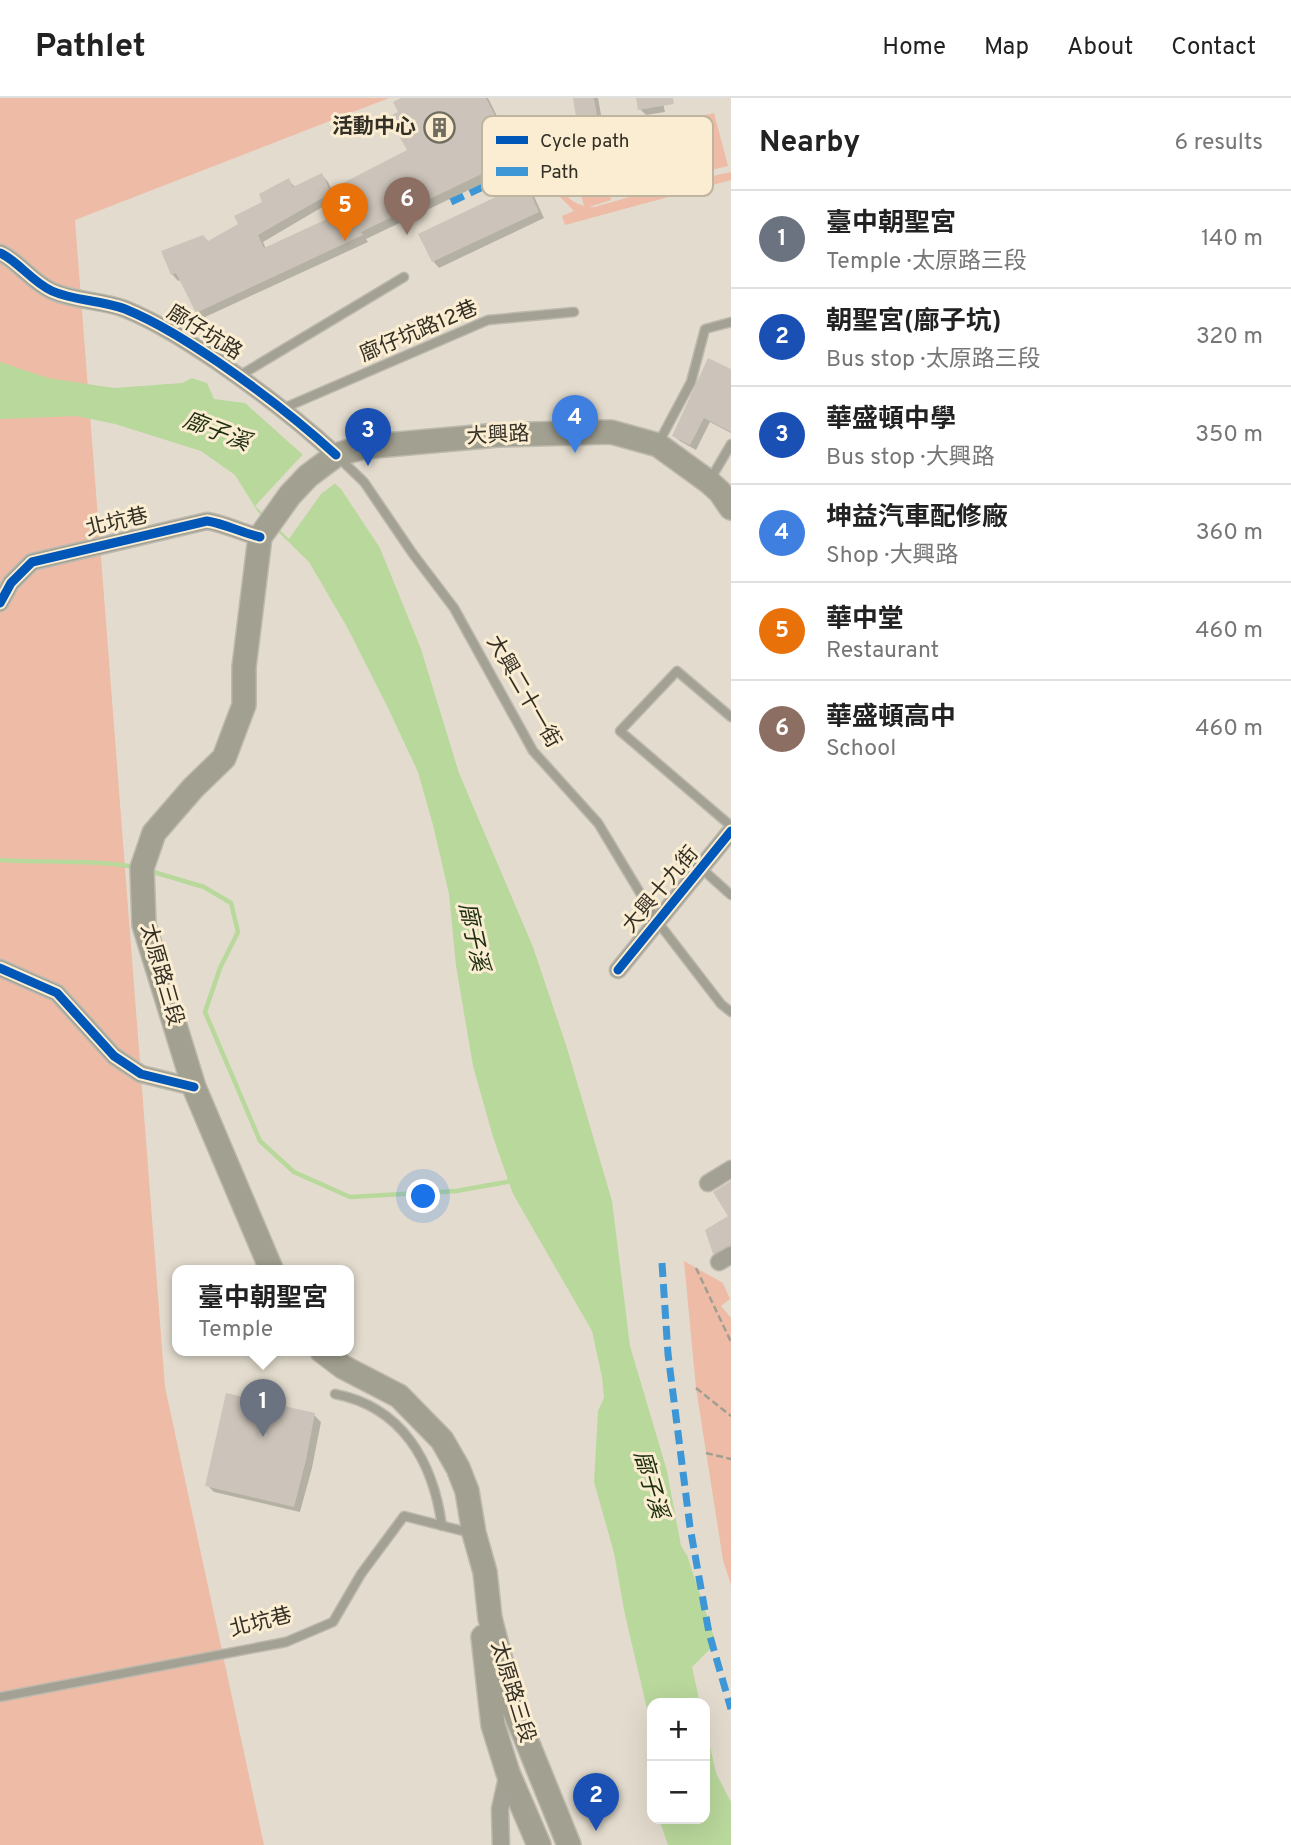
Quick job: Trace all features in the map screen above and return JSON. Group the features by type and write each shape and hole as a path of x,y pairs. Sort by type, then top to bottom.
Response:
{"main road":[{"name":"大興路","path":"332,458 364,447 498,435 611,432 658,445 721,492"},
{"path":"263,533 290,495 308,476 332,458"},
{"name":"太原路三段","path":"263,533 244,667 244,705 223,758 154,833 142,873 144,926 194,1087 269,1265"},
{"name":"太原路三段","path":"329,1356 343,1367 399,1396 442,1440 467,1491 474,1533 485,1572 491,1618 513,1707 569,1845"},
{"name":"太原路三段","path":"474,1533 476,1581 493,1725 508,1773 539,1845"}],"street":[{"name":"廍仔坑路","path":"0,253 48,289 122,308 168,329 284,408 332,458"},
{"name":"北坑巷","path":"0,603 11,583 32,562 207,521 227,524 243,533 263,533"},
{"name":"大興十九街","path":"618,971 702,869 731,829"},
{"path":"0,968 57,993 114,1056 141,1074 194,1087"},
{"path":"708,1183 731,1169"},
{"path":"501,1845 500,1809 508,1773"}],"lane":[{"path":"239,376 404,277"},
{"name":"廍仔坑路12巷","path":"284,408 488,320 574,312"},
{"path":"658,445 691,382 705,329 731,322"},
{"path":"721,492 731,444"},
{"name":"大興二十一街","path":"332,458 364,482 412,554 454,608 533,751 598,823 657,921 721,1004 731,1012"},
{"path":"731,717 677,671 620,731 731,829"},
{"path":"702,869 731,895"},
{"path":"335,1394 370,1406 407,1433 431,1479 442,1526"},
{"name":"北坑巷","path":"0,1698 286,1642 333,1622 362,1574 404,1516 474,1533"}],"path":[{"path":"696,1268 731,1342"},
{"path":"696,1388 731,1416"},
{"path":"706,1453 731,1460"}],"shaded area":[{"path":"0,98 389,98 75,220 165,1387 264,1845 0,1845"},
{"path":"714,113 728,166 713,169 713,116 701,116"},
{"path":"731,172 731,180 713,185 713,176"},
{"path":"559,196 568,196 584,206 582,196 610,196 611,200 589,207 595,207 633,196 672,196 565,225 562,216 574,211"},
{"path":"684,1261 723,1283 730,1299 721,1306 731,1318 731,1585 723,1560 696,1388"}],"water":[{"name":"廍子溪","path":"0,362 48,378 114,388 182,383 192,378 207,383 214,399 245,403 341,489 380,548 421,649 459,773 533,947 567,1048 612,1201 630,1346 667,1471 681,1546 687,1555 716,1643 692,1667 699,1698 647,1698 647,1709 614,1553 594,1482 598,1411 604,1398 592,1331 513,1194 493,1137 473,1066 456,966 449,894 418,772 347,627 309,562 258,512 235,475 201,451 115,424 76,416 0,419"},
{"path":"710,1746 716,1773 731,1802 731,1845 668,1845 661,1824 710,1824"}],"pier":[{"path":"305,452 338,481 321,494 289,539 255,506"}],"building":[{"path":"401,98 486,98 495,116 482,116 482,174 361,232 363,235 196,313 176,273 171,275 161,251 203,235 208,241 238,224 234,216 262,202 259,194 289,178 293,187 322,173 331,193 258,235 264,248 353,207 341,184 407,150 388,117 398,112 393,102"},
{"path":"573,98 594,98 597,116 576,116"},
{"path":"636,98 673,98 674,104 638,110"},
{"path":"498,196 532,196 539,212 432,262 418,234"},
{"path":"708,358 731,369 731,432 704,418 690,445 672,436"},
{"path":"731,1181 731,1245 713,1254 705,1230 728,1216 713,1192"},
{"path":"226,1393 315,1413 294,1507 205,1486"}],"waterway":[{"path":"0,860 85,862 135,867"},
{"path":"150,871 204,887 231,903 238,932 220,968 205,1012 260,1141 294,1172 350,1197 456,1191 512,1181"}],"marked path":[{"path":"451,202 482,188"},
{"path":"662,1263 668,1354 690,1527 709,1633 731,1709"}],"cycle path":[{"path":"0,253 52,291 125,309 173,333 264,395 336,455"},
{"path":"0,603 11,583 32,562 207,521 260,537"},
{"path":"618,970 731,831"},
{"path":"0,968 57,993 114,1056 141,1074 194,1087"}],"place":[{"name":"活動中心","path":"439,127"},
{"name":"華盛頓高中","path":"407,235"},
{"name":"華中堂","path":"345,241"},
{"name":"坤益汽車配修廠","path":"575,453"},
{"name":"華盛頓中學","path":"368,466"},
{"name":"臺中朝聖宮","path":"263,1437"},
{"name":"朝聖宮(廍子坑)","path":"596,1831"}]}
